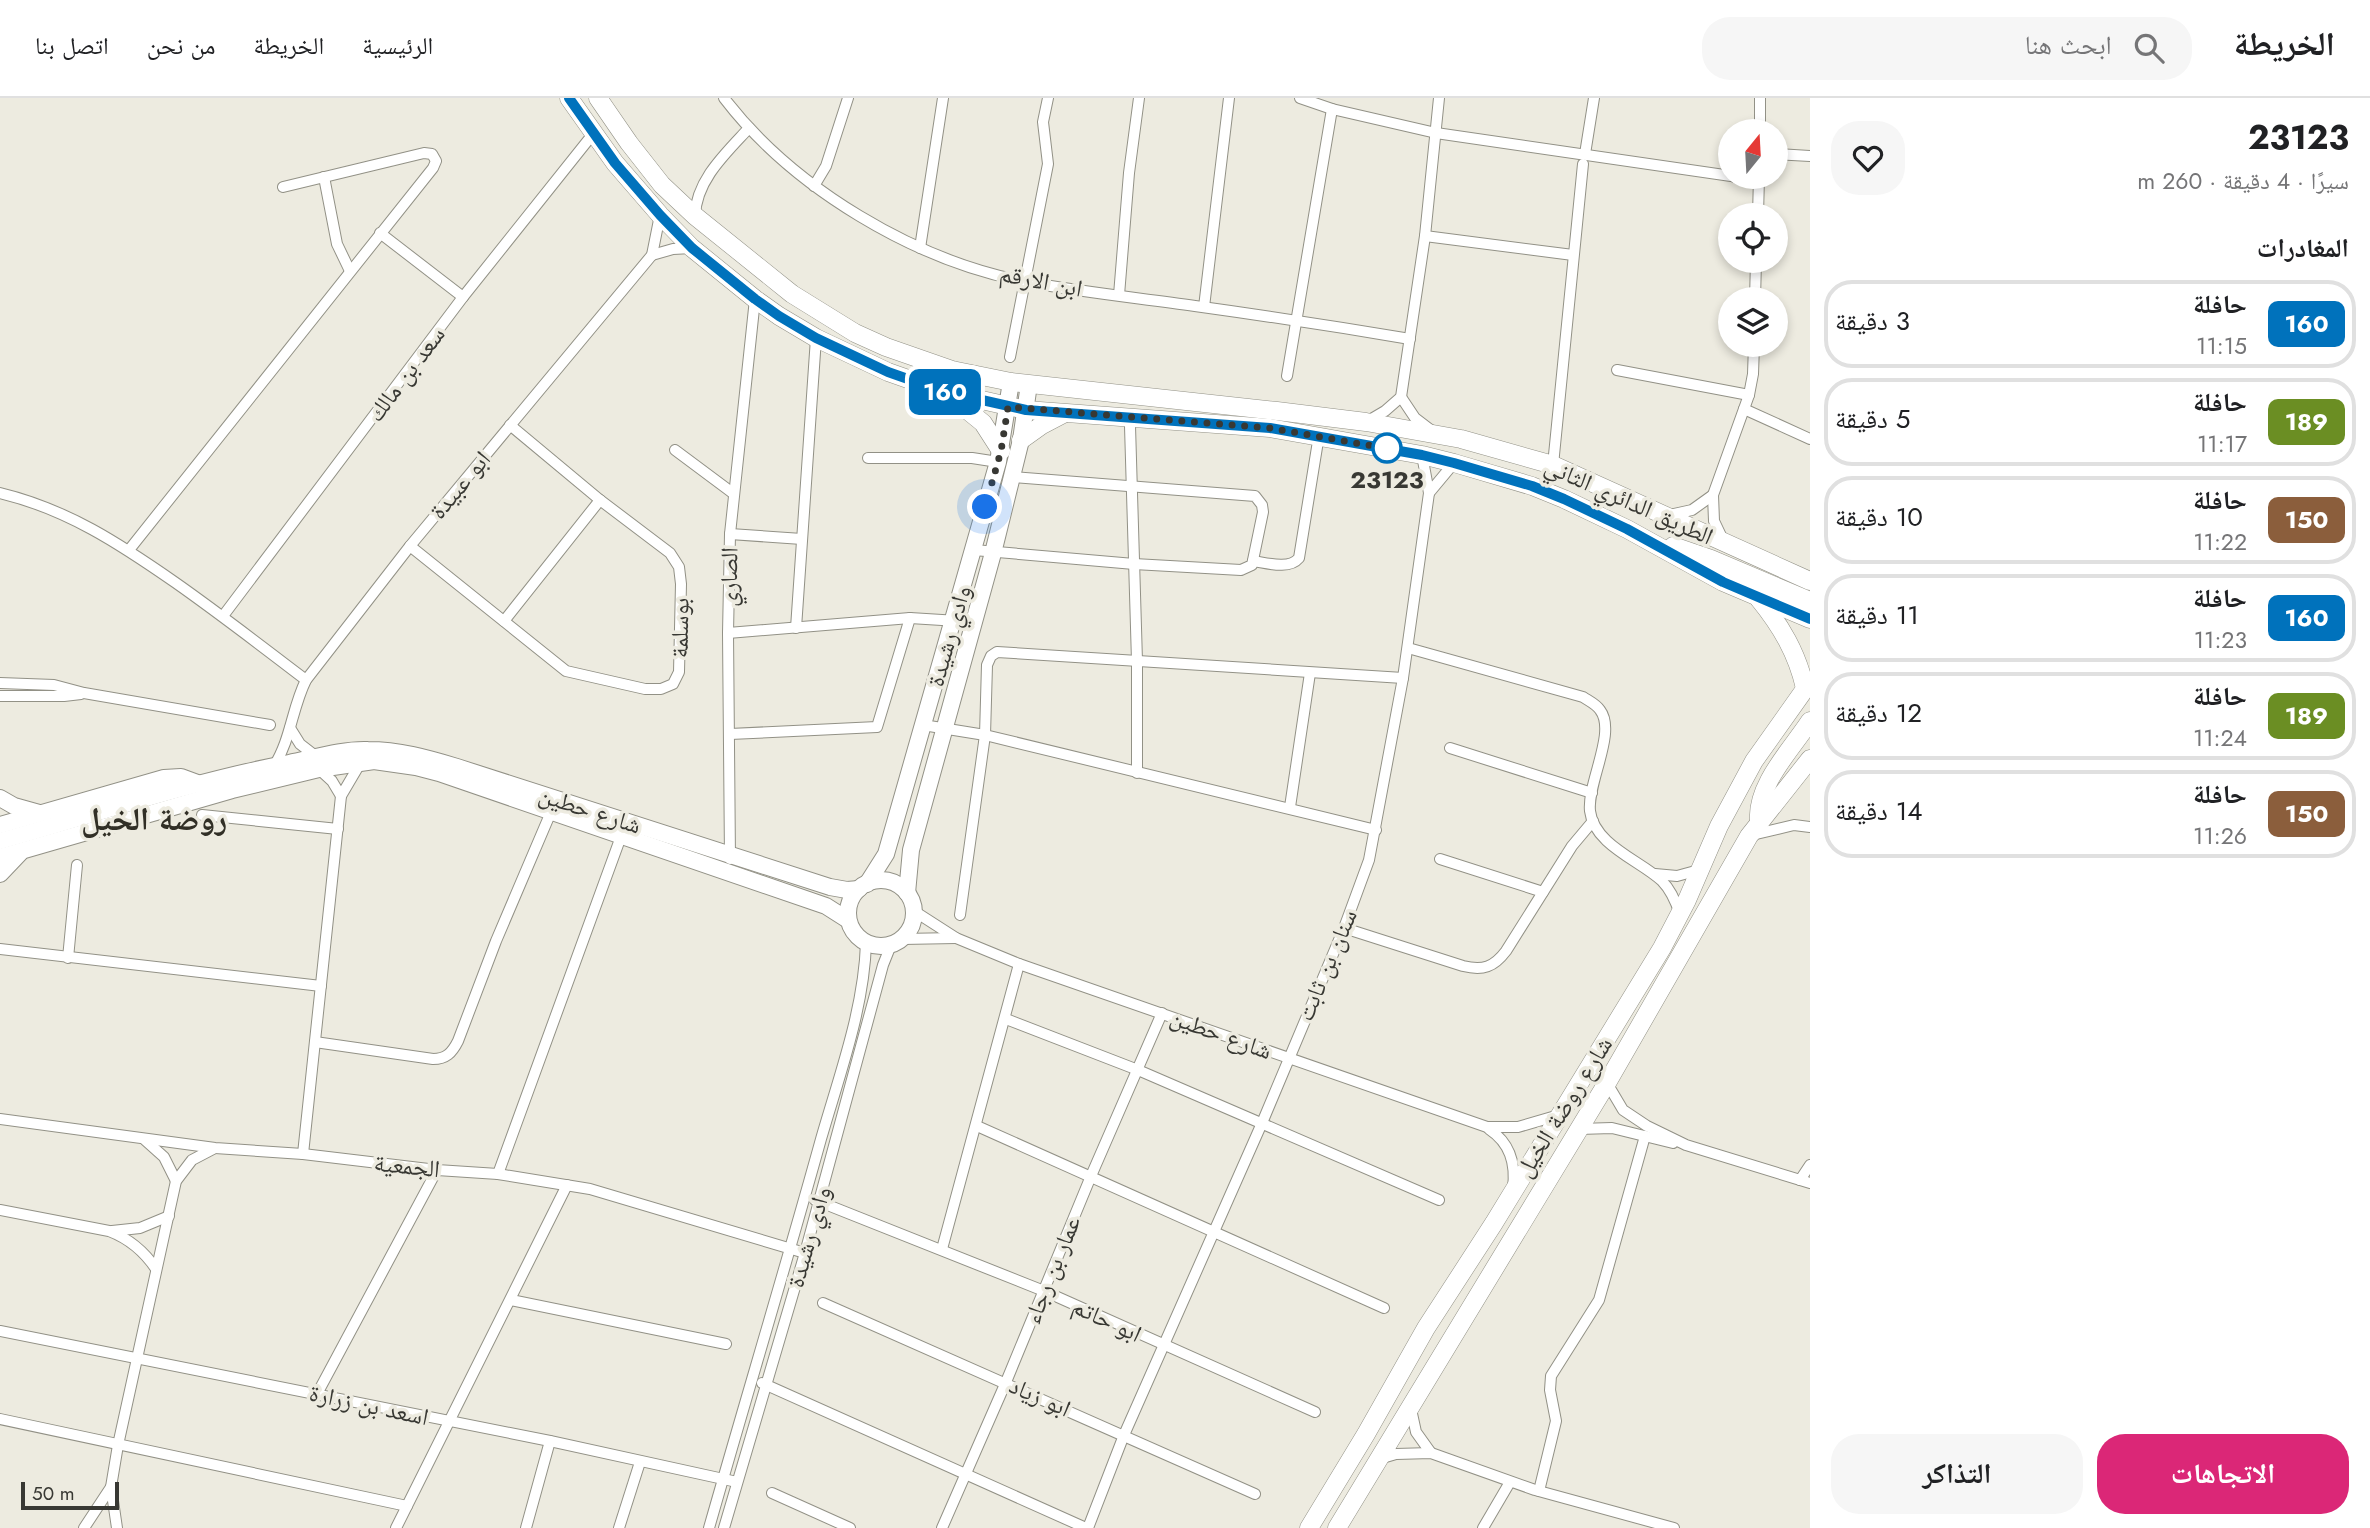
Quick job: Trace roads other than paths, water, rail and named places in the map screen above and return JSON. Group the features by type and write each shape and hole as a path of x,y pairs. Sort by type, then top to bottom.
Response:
{"main road":[{"name":"الطريق الدائري الثاني","path":"569,98 593,134 660,215 692,248 755,299 816,338 888,372 942,391 1017,409 1270,428 1319,435 1454,463 1532,486 1564,499 1649,541 1723,582 1810,619"},
{"name":"الطريق الدائري الثاني","path":"598,98 662,185 695,216 777,284 869,340 952,370 1020,383 1277,411 1436,434 1553,465 1810,581"},
{"path":"942,391 983,423 999,457"},
{"path":"1021,440 1065,413"},
{"path":"1649,541 1711,559 1810,601"},
{"path":"1756,596 1784,633 1808,685"},
{"name":"شارع روضة الخيل","path":"1309,1528 1426,1328 1652,964 1680,914 1738,787 1770,736 1808,685"},
{"path":"1754,828 1766,786 1810,721"},
{"name":"شارع روضة الخيل","path":"1337,1528 1607,1083 1754,828 1810,759"}],"street":[{"name":"ابن الارقم","path":"724,98 750,128 814,186 870,223 957,263 1025,281 1410,339"},
{"path":"814,186 826,166 848,98"},
{"path":"920,248 943,98"},
{"path":"1010,357 1048,164 1043,122 1048,98"},
{"path":"1119,295 1139,98"},
{"path":"1204,307 1229,98"},
{"path":"1300,98 1332,109 1436,132 1584,159 1718,174"},
{"path":"1366,422 1401,397 1425,236 1439,98"},
{"path":"1553,465 1573,254 1594,98"},
{"path":"1760,98 1760,119"},
{"path":"1287,376 1332,109"},
{"path":"695,216 703,184 726,153 750,128"},
{"name":"سعد بن مالك","path":"223,616 463,297 593,134"},
{"path":"129,550 435,165 432,155 424,153 283,187"},
{"path":"1788,155 1810,156"},
{"path":"324,177 337,244 350,271"},
{"name":"ابو عبيدة","path":"274,766 286,746 298,695 306,680 410,546 652,255 660,215"},
{"path":"380,233 463,297"},
{"path":"1425,236 1573,254"},
{"path":"652,255 673,249 692,248"},
{"name":"الصاري","path":"729,873 730,534 755,299"},
{"path":"796,628 816,338"},
{"path":"1726,544 1714,520 1713,495 1749,395 1754,357"},
{"path":"1617,370 1749,395"},
{"name":"وادي رشيدة","path":"906,893 911,850 943,729 993,553 1020,478 1021,440 1017,409 1020,383"},
{"path":"1401,397 1415,418 1436,434"},
{"name":"وادي رشيدة","path":"863,886 886,854 999,457 1017,409"},
{"path":"1744,409 1810,439"},
{"name":"بوسلمة","path":"410,546 566,671 645,689 661,690 673,684 680,672 679,567 670,553 600,500 510,425"},
{"path":"1130,426 1137,661 1137,773"},
{"path":"1253,561 1282,565 1297,562 1319,435"},
{"path":"675,450 734,494"},
{"name":"سنان بن ثابت","path":"1087,1528 1124,1435 1262,1123 1366,870 1376,830 1403,678 1429,493 1422,455"},
{"path":"868,458 999,457"},
{"path":"1429,493 1454,463"},
{"path":"974,550 1241,570 1249,568 1253,561 1262,512 1262,505 1255,496 1020,478"},
{"path":"0,493 56,510 93,528 223,616 306,680"},
{"path":"1665,515 1692,510 1713,495"},
{"path":"504,621 600,500"},
{"path":"730,534 802,539"},
{"path":"728,634 910,618 974,622"},
{"path":"730,734 877,727 910,618"},
{"path":"1408,648 1583,697 1595,704 1602,712 1605,722 1592,793 1590,810 1593,821 1609,843 1667,887 1680,914"},
{"name":"وادي رشيدة","path":"960,915 985,734 987,665 990,656 1005,651 1137,661"},
{"path":"1137,661 1403,678"},
{"path":"1290,807 1310,673"},
{"path":"0,683 54,685 84,693 270,725"},
{"path":"0,696 64,696 84,693"},
{"path":"923,725 985,734 1376,830"},
{"path":"290,728 341,796"},
{"path":"1450,748 1592,793"},
{"name":"شارع حطين","path":"318,763 364,749 425,757 624,828 729,873 826,906 848,920"},
{"name":"شارع حطين","path":"318,763 373,761 416,767 551,812 731,856 830,887 847,890 863,886"},
{"path":"303,1154 341,796 361,762"},
{"path":"0,841 200,784 274,766 318,763"},
{"path":"0,857 318,763"},
{"path":"0,825 164,778 181,777 200,784"},
{"path":"0,798 14,806 41,814"},
{"path":"315,1042 433,1059 449,1055 458,1041 496,941 551,812"},
{"path":"202,815 338,830"},
{"path":"1344,928 1463,967 1483,969 1497,963 1572,846 1593,821"},
{"path":"1754,828 1794,825 1810,827"},
{"path":"499,1174 624,828"},
{"path":"0,874 23,850"},
{"path":"1440,859 1543,892"},
{"path":"68,958 77,864"},
{"path":"1652,873 1676,876 1699,870"},
{"path":"884,881 893,883 906,893 914,911 912,923 897,942 878,946 866,943 856,935 848,920 849,906 863,886 884,881"},
{"name":"شارع حطين","path":"914,911 956,938 1019,964 1487,1127 1497,1134 1511,1155 1514,1167 1512,1191"},
{"name":"شارع حطين","path":"897,942 956,938"},
{"name":"وادي رشيدة","path":"724,1528 805,1253 880,974 897,942"},
{"name":"وادي رشيدة","path":"709,1528 806,1197 859,1001 866,943"},
{"path":"0,949 321,986"},
{"path":"942,1249 1019,964"},
{"name":"عمار بن رجاء","path":"943,1528 1162,1013"},
{"path":"1006,1019 1138,1070 1439,1200"},
{"path":"1607,1083 1617,1102 1629,1115 1686,1145"},
{"name":"شارع حطين","path":"1487,1127 1517,1128 1559,1115"},
{"name":"الجمعية","path":"0,1119 215,1148 499,1174 567,1185 616,1195 805,1253"},
{"path":"977,1126 1384,1308"},
{"path":"1578,1129 1601,1126 1686,1145 1805,1181 1810,1165"},
{"path":"1537,1490 1556,1420 1550,1390 1551,1376 1599,1300 1635,1177 1636,1164 1648,1137"},
{"path":"143,1139 164,1157 176,1181"},
{"path":"117,1528 111,1487 118,1445 176,1181 192,1160 215,1148"},
{"path":"317,1394 437,1170"},
{"path":"396,1528 567,1185"},
{"name":"ابو حاتم","path":"806,1197 1044,1291 1315,1412"},
{"path":"0,1210 109,1231 140,1228 169,1216"},
{"path":"109,1231 141,1250 156,1269"},
{"path":"511,1300 726,1344"},
{"name":"ابو زياد","path":"823,1303 1255,1494"},
{"name":"اسعد بن زرارة","path":"0,1331 550,1441 737,1482"},
{"path":"753,1379 1087,1528"},
{"path":"1410,1407 1416,1432 1431,1453"},
{"path":"0,1419 407,1506"},
{"path":"526,1528 550,1441"},
{"path":"1379,1459 1395,1454 1431,1453 1510,1482 1674,1528"},
{"path":"619,1528 640,1462"},
{"path":"1483,1528 1510,1482"},
{"path":"84,1528 111,1487"},
{"path":"772,1493 850,1528"}],"place":[{"name":"23123","path":"1387,448"}],"district":[{"name":"روضة الخيل","path":"154,819"}]}
